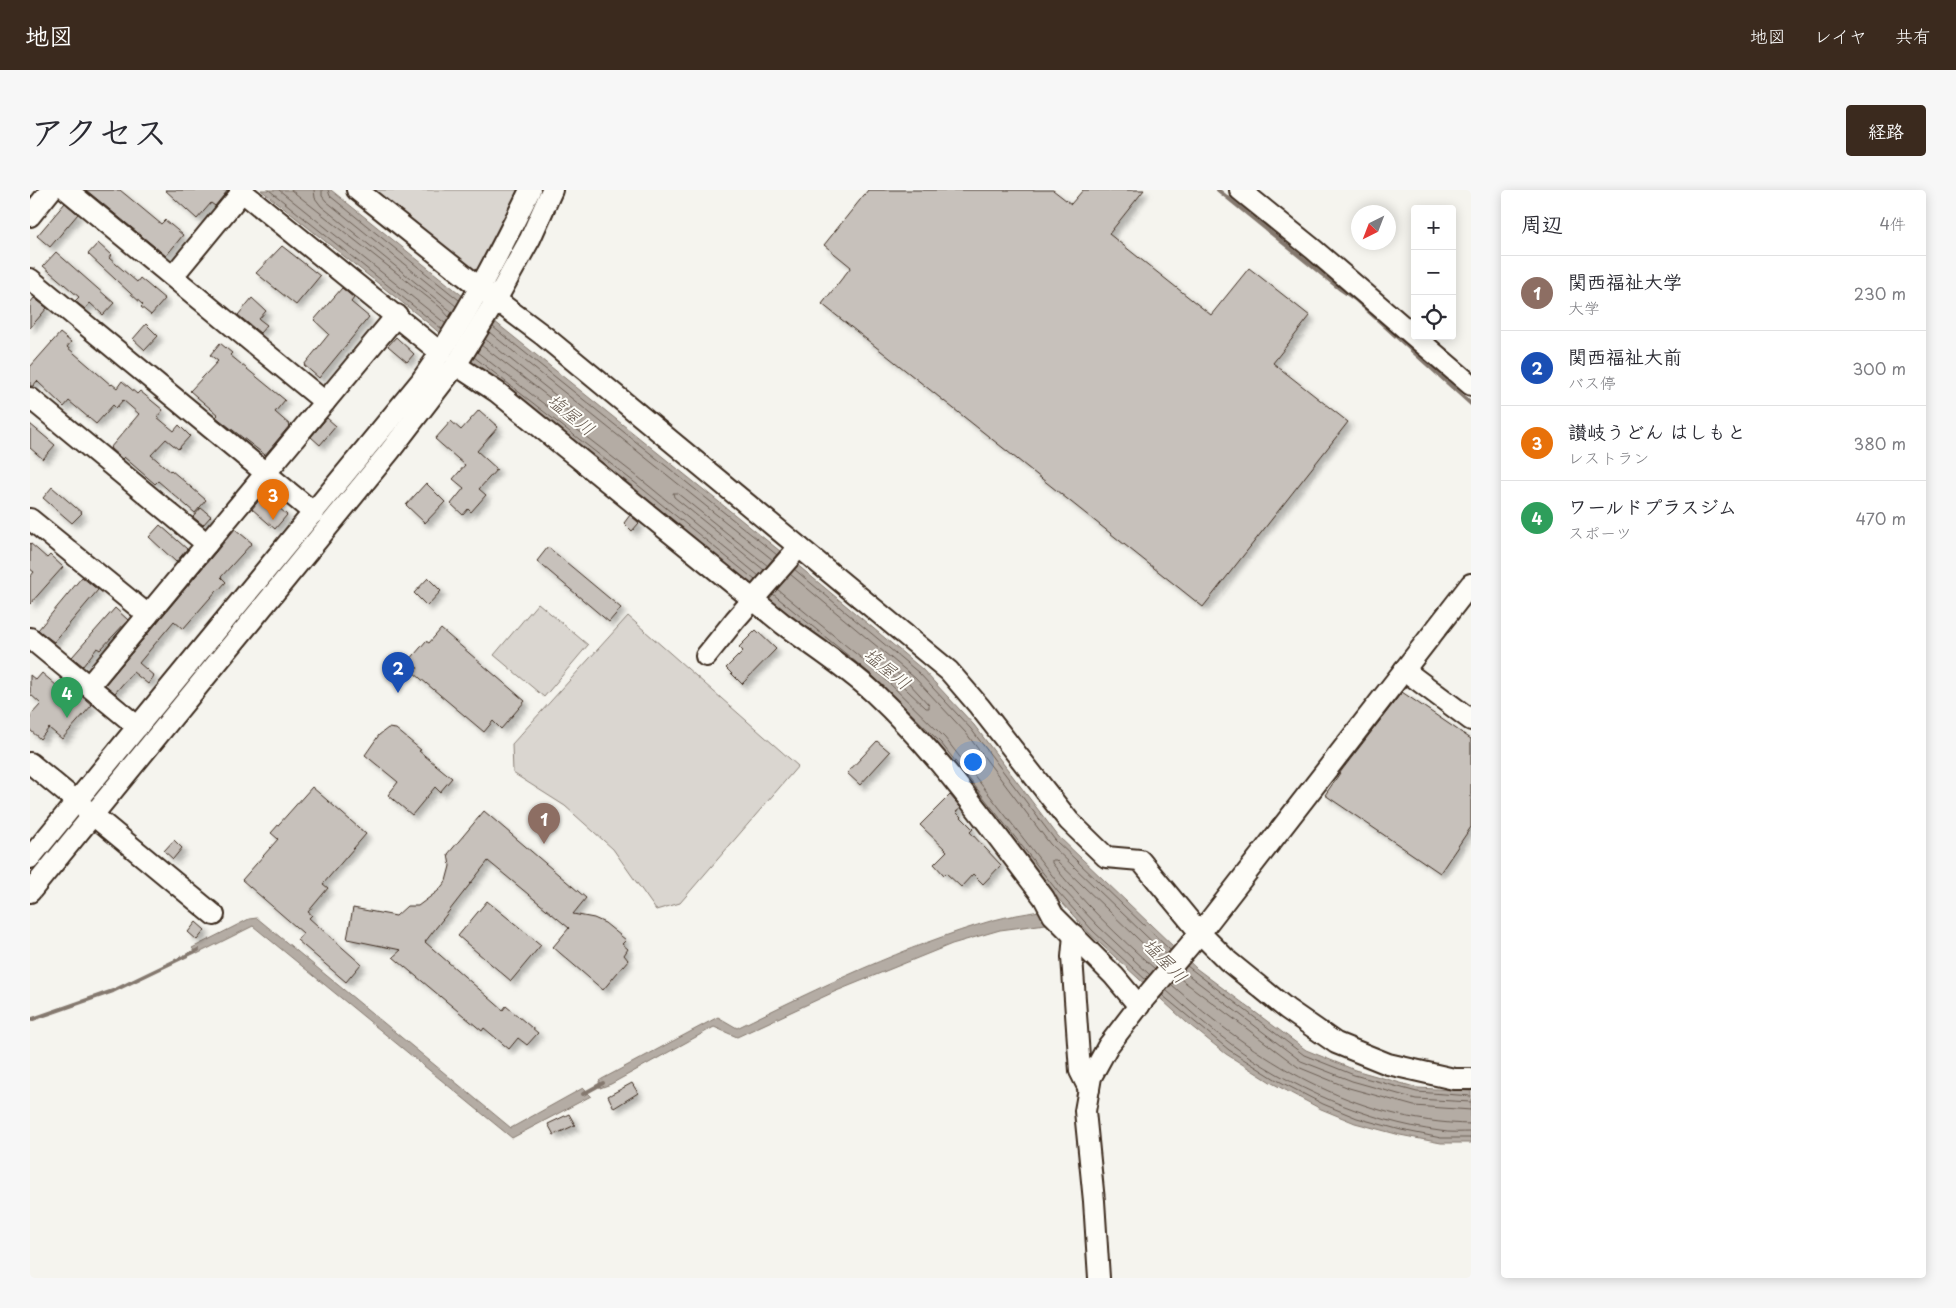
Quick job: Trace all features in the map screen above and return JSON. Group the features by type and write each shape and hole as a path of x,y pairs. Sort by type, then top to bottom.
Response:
{"street":[{"path":"30,216 51,190"},
{"path":"66,190 174,276 325,402"},
{"path":"357,190 544,336 949,671 979,706 1069,821 1106,857 1140,860 1200,933 1228,961 1287,1009 1336,1043 1388,1064 1454,1079 1471,1080"},
{"path":"488,294 530,190"},
{"path":"30,892 384,459 449,359 488,294 530,239 552,190"},
{"path":"1240,190 1471,385"},
{"path":"174,276 241,191 397,315 449,359 498,392 754,600 815,648 841,665 874,693 932,753 1044,898 1053,915 1141,1003"},
{"path":"30,279 314,513"},
{"path":"89,686 397,315"},
{"path":"30,858 421,381 449,359"},
{"path":"30,398 207,544"},
{"path":"30,519 148,615"},
{"path":"706,656 799,547"},
{"path":"1099,1278 1085,1111 1091,1078 1108,1046 1141,1003 1200,933 1471,584"},
{"path":"30,638 138,727"},
{"path":"1404,670 1471,720"},
{"path":"30,763 214,914"},
{"path":"1074,936 1072,957 1080,1071 1089,1090"}],"shaded area":[{"path":"374,190 530,190 480,288 368,199"},
{"path":"538,603 588,645 544,697 494,655"},
{"path":"628,616 798,766 680,903 656,910 613,849 565,806 513,773 512,744"}],"water":[{"name":"塩屋川","path":"261,190 331,190 801,568 922,669 974,725 1058,836 1197,969 1306,1050 1355,1070 1418,1088 1471,1091 1471,1143 1441,1143 1355,1123 1321,1109 1272,1083 1226,1054 1186,1022 1090,934 830,646 714,555 631,485 479,368 428,323"},
{"path":"1039,911 1048,921 1046,924 1000,930 952,944 834,992 737,1037 714,1027 611,1084 600,1088 599,1081 602,1079 718,1017 737,1028 863,968 928,942 994,920"},
{"path":"257,918 511,1128 583,1088 591,1096 512,1138 253,926 197,954 192,948 249,919"}],"building":[{"path":"86,190 120,190 161,224 165,220 183,235 166,256"},
{"path":"165,190 228,190 215,206 211,203 197,219"},
{"path":"868,190 1053,190 1071,204 1083,190 1144,190 1109,234 1211,315 1249,268 1310,316 1273,363 1348,422 1203,607 822,304 851,267 824,245"},
{"path":"65,203 78,214 50,247 37,236"},
{"path":"98,243 111,255 109,258 137,282 140,278 165,299 151,315 141,307 143,305 88,254"},
{"path":"282,246 320,276 296,305 256,273"},
{"path":"56,252 114,303 103,315 90,303 85,309 75,301 79,297 43,266"},
{"path":"342,288 354,298 351,302 369,317 319,378 304,365 329,334 314,320"},
{"path":"34,298 47,308 30,328 30,303"},
{"path":"252,298 266,311 259,319 267,325 260,333 238,315"},
{"path":"146,324 158,336 145,350 133,339"},
{"path":"60,333 71,342 67,347 111,385 117,388 122,381 137,394 140,391 163,410 157,417 174,431 179,425 190,436 178,449 166,439 151,455 206,500 195,513 158,481 155,484 124,457 122,459 110,448 139,414 123,400 116,408 113,405 96,424 69,401 64,407 37,381 33,386 30,386 30,367"},
{"path":"396,337 414,354 407,362 388,346"},
{"path":"220,343 232,353 230,355 285,400 275,412 290,425 265,455 216,417 218,415 190,391 218,361 210,355"},
{"path":"479,410 498,427 477,451 497,469 479,489 486,495 471,512 468,509 463,515 451,504 464,488 453,479 465,465 435,439 451,421 461,430"},
{"path":"327,418 336,426 320,445 311,437"},
{"path":"30,424 55,445 43,459 30,448"},
{"path":"426,483 445,502 425,523 406,505"},
{"path":"52,487 82,513 72,523 43,498"},
{"path":"264,494 287,515 275,529 252,509"},
{"path":"201,508 211,516 203,525 193,517"},
{"path":"630,515 639,523 632,531 624,523"},
{"path":"160,525 187,549 176,562 149,537"},
{"path":"235,529 252,543 221,577 226,582 183,629 174,621 139,663 154,676 148,684 133,672 115,693 105,685"},
{"path":"30,543 47,558 50,555 63,567 30,604 30,577 34,572 30,569"},
{"path":"548,547 621,608 609,622 537,561"},
{"path":"82,577 98,590 54,642 38,630"},
{"path":"428,578 441,591 427,606 414,593"},
{"path":"115,608 128,620 100,650 97,648 83,666 72,657"},
{"path":"441,629 525,701 501,729 493,721 484,732 414,673 418,668 409,661 426,641 429,643"},
{"path":"756,630 776,649 742,684 726,668 743,651 739,647"},
{"path":"42,673 57,686 62,680 92,705 62,739 49,728 40,739 30,730 30,716 41,704 30,694 30,675 36,680"},
{"path":"1402,692 1471,739 1471,827 1440,873 1325,795"},
{"path":"388,728 396,729 452,778 440,792 435,787 412,815 388,795 398,782 365,755 379,735"},
{"path":"877,741 890,752 860,785 847,773"},
{"path":"312,787 366,834 323,884 328,888 308,912 312,915 309,918 361,964 346,982 297,940 303,933 242,880 278,839 271,833"},
{"path":"950,795 961,808 956,812 973,829 970,832 1001,865 983,884 973,874 961,887 946,873 944,875 934,864 947,851 920,825"},
{"path":"484,811 586,898 573,914 594,918 605,923 626,940 622,944 628,949 624,955 628,960 603,990 553,947 569,928 488,861 425,942 503,1010 506,1006 538,1033 527,1045 518,1038 509,1049 484,1028 482,1031 393,957 401,950 347,939 353,908 396,916 407,906 418,906 438,891 446,881 450,866 448,854"},
{"path":"174,840 182,848 173,859 164,851"},
{"path":"487,901 541,945 511,981 458,936"},
{"path":"196,922 205,930 197,940 188,932"},
{"path":"632,1083 638,1093 614,1108 608,1096"},
{"path":"569,1114 575,1125 554,1135 548,1124"}],"waterway":[{"path":"1218,190 1355,299 1471,404"},
{"path":"30,1020 113,991 198,950"},
{"path":"583,1094 603,1083"}],"place":[{"name":"讃岐うどん はしもと","path":"273,520"},
{"name":"関西福祉大前","path":"398,693"},
{"name":"ワールドプラスジム","path":"67,718"},
{"name":"関西福祉大学","path":"544,844"}]}
